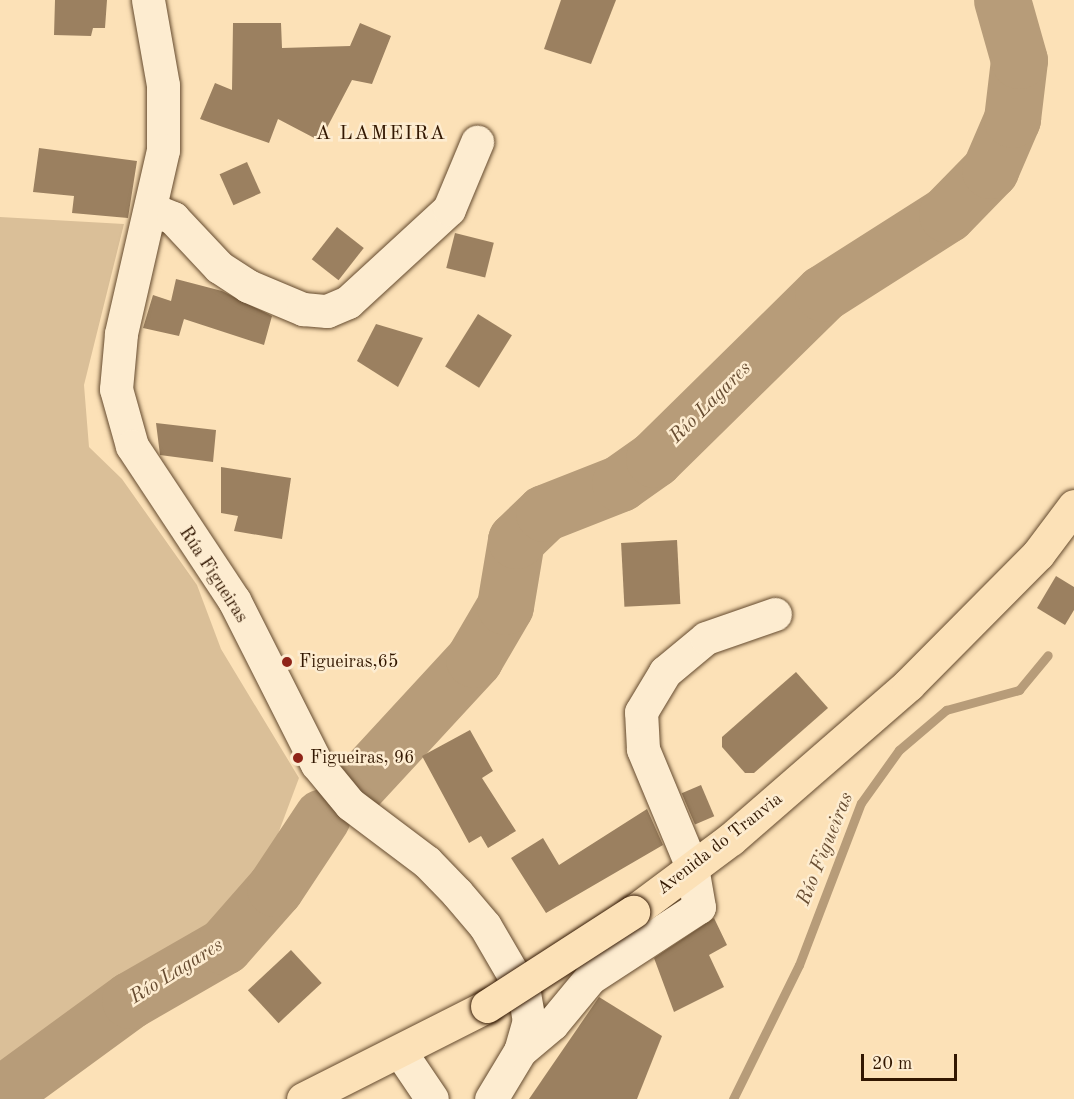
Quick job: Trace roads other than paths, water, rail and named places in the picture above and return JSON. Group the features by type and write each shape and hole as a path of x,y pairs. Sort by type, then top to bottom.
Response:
{"main road":[{"name":"Avenida do Tranvia","path":"303,1099 401,1053 487,1006 633,912 692,867 908,685 1038,554 1074,506"}],"street":[{"name":"Rúa Figueiras","path":"148,0 163,85 163,150 121,334 116,389 132,446 234,600 317,764 350,804 427,862 485,926 524,993 529,1020 520,1051 491,1099"},
{"path":"151,209 173,218 219,267 248,286 303,309 327,311 348,302 449,209 477,142"},
{"path":"520,1051 552,1024 590,978 699,907 692,867 644,749 641,712 665,672 706,638 775,614"},
{"path":"401,1053 432,1099"}],"waterway":[{"name":"Río Lagares","path":"357,786 474,659 505,606 516,540 544,513 620,483 654,459 823,293 947,214 990,170 1012,119 1019,60 1002,0"},
{"name":"Río Figueiras","path":"733,1099 799,965 861,803 899,750 946,710 1019,690 1048,655"},
{"name":"Río Lagares","path":"0,1095 130,1000 224,946 275,888 322,817"}],"place":[{"name":"Figueiras,65","path":"287,662"},
{"name":"Figueiras, 96","path":"298,758"}],"district":[{"name":"A LAMEIRA","path":"381,134"}]}
